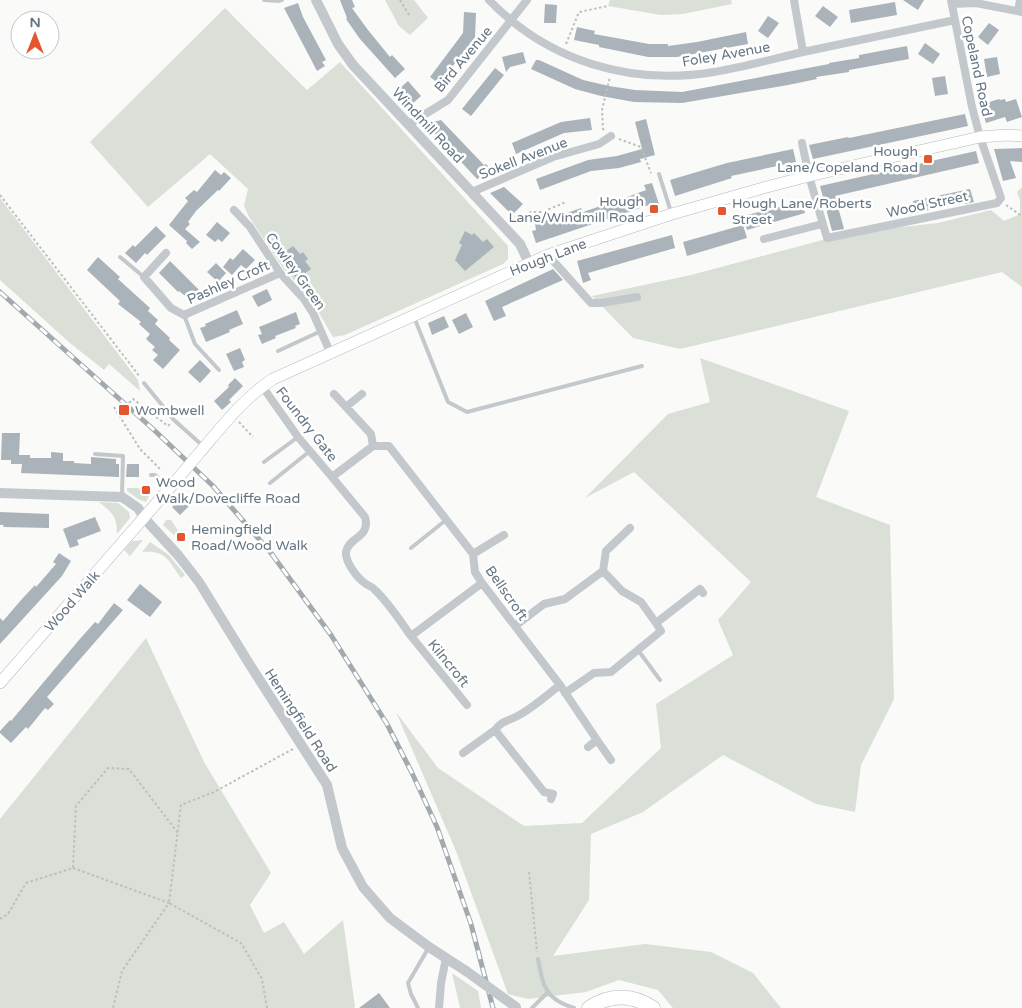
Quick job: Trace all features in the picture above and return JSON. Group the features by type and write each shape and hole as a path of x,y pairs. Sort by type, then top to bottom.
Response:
{"highway":[{"path":"589,1008 608,998 621,997 646,1003 653,1008"}],"main road":[{"name":"Hough Lane","path":"144,518 232,415 262,386 330,352 529,262 672,214 809,176 980,138 1007,135 1022,136"},
{"name":"Wood Walk","path":"0,684 144,518"}],"street":[{"name":"Windmill Road","path":"316,0 338,44 353,65 520,244 529,262"},
{"name":"Foley Avenue","path":"489,0 511,21 534,38 562,53 611,70 644,75 687,75 714,72 955,20"},
{"name":"Bird Avenue","path":"409,124 448,100 527,0"},
{"path":"794,0 803,52"},
{"path":"952,2 976,3 1020,11 1020,0"},
{"name":"Copeland Road","path":"952,2 972,107 980,138"},
{"name":"Sokell Avenue","path":"472,192 553,157 599,144 611,136"},
{"path":"980,138 1001,198 1000,200"},
{"path":"764,239 822,224 802,143"},
{"name":"Wood Street","path":"822,224 826,238 996,203 1000,200"},
{"name":"Cowley Green","path":"234,210 250,227 280,273 304,299 313,313 330,352"},
{"path":"144,276 166,253"},
{"path":"548,255 591,303 596,304 637,297"},
{"name":"Pashley Croft","path":"144,276 171,308 184,316 280,273"},
{"name":"Foundry Gate","path":"262,386 298,437 364,517 366,522 363,533 348,546 347,558 361,580 375,590 411,636"},
{"path":"334,394 347,406 370,434 374,446"},
{"path":"347,406 362,394"},
{"name":"Foundry Gate","path":"332,477 374,446"},
{"name":"Bellscroft","path":"374,446 389,446 473,554 475,572 482,583 560,686 611,760"},
{"path":"0,493 122,497"},
{"name":"Hemingfield Road","path":"122,497 138,508 144,518 178,555 199,582 302,744 327,785 342,848 363,887 390,918 517,1007"},
{"path":"515,626 544,604 565,599 603,572 606,551 630,528"},
{"path":"473,554 504,535"},
{"path":"565,693 594,673 611,672 661,631 641,602 622,591 603,572"},
{"name":"Kilncroft","path":"467,705 411,636 482,583"},
{"path":"656,623 700,589 703,593"},
{"path":"463,753 494,730 500,723 514,719 560,686"},
{"path":"494,730 544,792 553,794 551,800"},
{"path":"588,747 597,740"},
{"path":"439,1008 446,958"}],"lane":[{"path":"264,0 282,0"},
{"path":"659,174 672,214"},
{"path":"120,257 144,276"},
{"path":"414,314 448,402 467,412 642,366"},
{"path":"184,316 195,344 220,370"},
{"path":"278,351 321,331"},
{"path":"144,383 174,420 203,449"},
{"path":"264,462 298,437"},
{"path":"270,482 310,451"},
{"path":"95,454 123,456 122,497"},
{"path":"151,475 155,475 172,485"},
{"path":"411,548 446,520"},
{"path":"638,650 660,680"},
{"path":"418,1008 408,983 429,947"},
{"path":"538,958 542,980 547,992 561,1004 574,1008"},
{"path":"532,1008 547,992"}],"path":[{"path":"400,0 409,15"},
{"path":"562,53 579,12 608,6"},
{"path":"611,70 602,110 603,129 611,136 641,147 650,173 659,174"},
{"path":"0,195 144,383"},
{"path":"1000,200 1022,216"},
{"path":"501,223 531,212 542,212 566,202"},
{"path":"129,402 132,399 168,426 174,420"},
{"path":"114,407 140,450 160,469"},
{"path":"232,415 253,437"},
{"path":"112,1008 122,971 169,903 182,805 214,792 302,744"},
{"path":"73,868 76,806 108,768 129,769 178,833"},
{"path":"0,919 8,914 26,883 73,868 169,903 241,943 262,979 267,1008"},
{"path":"529,872 538,958"}],"shaded area":[{"path":"385,0 414,0 428,18 410,35 399,26"},
{"path":"610,0 731,0 732,4 683,14 661,15 608,6"},
{"path":"225,8 307,90 340,62 508,246 508,259 503,264 345,335 333,337 308,294 285,271 249,217 244,206 248,189 210,154 148,207 90,142"},
{"path":"1022,187 1022,287 1002,272 680,349 633,338 592,296 691,275 849,233 938,223 991,210 1004,221 1020,214 1020,200 1017,192"},
{"path":"0,198 138,380 140,391 109,364 104,370 70,343 0,280"},
{"path":"700,358 849,411 816,497 890,525 894,699 861,765 855,812 816,804 723,755 643,812 591,834 589,900 553,956 645,944 711,952 753,973 781,1008 673,1008 658,990 619,980 586,992 528,999 508,994 456,851 396,712 438,768 524,826 582,823 661,748 656,704 733,655 718,620 751,582 634,472 585,498 668,414 710,402"},
{"path":"127,488 138,488 149,496 146,502 127,491"},
{"path":"99,502 118,503 129,512 130,518 117,534 115,518"},
{"path":"166,520 171,520 179,532 174,535 163,525"},
{"path":"143,540 130,556 124,550 132,541"},
{"path":"150,542 169,555 185,575 181,578 169,561 161,555 142,552"},
{"path":"146,638 204,762 271,873 250,905 264,933 284,922 304,954 343,920 354,1008 0,1008 0,819"},
{"path":"452,973 478,991 481,1008 460,1008"}],"building":[{"path":"340,0 352,0 355,7 352,8 368,30 390,57 392,55 405,69 395,78 360,39 346,19"},
{"path":"903,0 924,0 918,10"},
{"path":"895,2 897,15 851,23 849,10"},
{"path":"298,3 303,17 326,60 322,62 325,66 317,71 284,8"},
{"path":"545,4 557,5 556,23 544,23"},
{"path":"823,6 838,17 830,27 815,16"},
{"path":"464,12 476,13 475,37 439,84 430,77 463,33"},
{"path":"768,16 779,23 768,38 758,31"},
{"path":"989,23 999,30 988,45 978,37"},
{"path":"577,27 595,31 594,34 649,44 668,44 668,46 746,32 748,44 677,57 648,57 574,40"},
{"path":"925,43 940,54 933,64 918,54"},
{"path":"907,46 909,59 816,77 817,79 788,85 682,103 634,102 601,96 575,89 531,69 536,60 539,60 583,80 609,86 635,90 682,92 859,58 859,55"},
{"path":"523,52 526,63 510,67 506,72 502,57"},
{"path":"997,57 1000,74 987,77 984,59"},
{"path":"495,68 504,75 471,116 462,109"},
{"path":"945,76 948,94 935,96 932,78"},
{"path":"408,81 421,96 411,105 398,90"},
{"path":"1005,99 1006,102 1016,99 1022,117 1007,122 1005,117 986,123 982,111 985,110 983,104"},
{"path":"965,114 968,126 813,159 809,145 849,138"},
{"path":"590,118 592,130 564,133 516,154 512,143 561,122"},
{"path":"646,119 655,155 640,159 641,162 619,168 591,171 540,190 536,179 588,160 617,156 642,149 635,122"},
{"path":"441,120 493,172 477,179 426,124"},
{"path":"1022,148 1022,162 1010,161 1016,178 1003,181 994,149"},
{"path":"793,149 796,162 731,176 732,178 675,196 670,180 727,163"},
{"path":"976,151 979,163 835,196 844,229 832,231 820,186"},
{"path":"215,170 221,175 224,172 231,178 196,211 188,222 190,224 185,229 200,242 192,249 186,243 187,241 169,225 188,201 185,198 194,190 197,192"},
{"path":"652,183 660,207 654,209 652,204 536,243 532,231 536,230 535,224 581,208 583,212 630,196 646,190 644,185"},
{"path":"504,187 523,204 512,215 490,193"},
{"path":"970,189 974,202 965,204 965,202 916,213 913,201"},
{"path":"802,201 805,213 747,230 743,216"},
{"path":"217,222 230,233 222,242 218,239 215,242 206,235"},
{"path":"743,225 747,238 687,256 683,242"},
{"path":"156,226 166,236 136,263 125,253 133,245 135,247"},
{"path":"465,231 472,235 474,233 483,242 487,239 494,247 465,271 455,260 462,245 459,243"},
{"path":"672,235 675,248 588,273 591,280 583,283 577,261"},
{"path":"293,246 300,254 303,252 308,259 305,261 311,269 297,279 279,256"},
{"path":"243,249 255,260 246,269 241,265 232,275 223,267 230,258 233,260"},
{"path":"98,257 120,277 118,279 150,308 148,311 158,320 155,324 180,350 163,369 153,360 158,355 152,350 155,347 146,339 150,334 139,324 141,322 118,304 120,301 87,270"},
{"path":"170,261 199,290 190,300 178,292 159,273"},
{"path":"216,263 226,273 218,282 207,272"},
{"path":"553,269 563,280 502,307 506,316 494,321 485,301"},
{"path":"267,289 272,300 258,307 252,296"},
{"path":"237,310 243,324 229,330 230,332 206,342 200,328"},
{"path":"296,312 300,324 295,326 296,328 275,336 276,338 262,344 258,335 262,334 259,327"},
{"path":"466,313 473,327 459,334 452,320"},
{"path":"444,316 449,327 432,335 428,323"},
{"path":"240,348 245,360 242,362 244,367 234,371 226,354"},
{"path":"200,360 211,371 200,383 188,372"},
{"path":"235,378 243,386 229,400 231,402 222,410 214,401 229,387 228,385"},
{"path":"2,433 20,433 19,455 30,455 30,458 51,458 51,452 63,453 63,461 74,461 74,463 91,464 91,457 116,459 116,464 119,464 119,477 21,473 22,464 11,464 11,460 1,460"},
{"path":"127,464 139,464 139,477 126,477"},
{"path":"182,497 190,505 180,515 172,507"},
{"path":"0,512 49,514 49,528 3,527 4,525 0,525"},
{"path":"95,517 101,531 77,540 79,545 70,548 63,529"},
{"path":"59,553 71,561 62,576 0,644 0,618 3,621 35,585 36,587 56,564 53,562"},
{"path":"140,584 162,602 150,617 127,600"},
{"path":"114,603 123,610 47,697 54,704 48,710 45,708 28,729 26,727 11,743 0,731 11,721 95,622 98,624"},
{"path":"379,993 390,1008 359,1008"}],"railway":[{"path":"0,292 153,429 213,486 271,553 331,635 387,724 437,827 471,924 493,1008"}],"place":[{"name":"Hough Lane/Copeland Road","path":"928,159"},
{"name":"Hough Lane/Windmill Road","path":"654,209"},
{"name":"Hough Lane/Roberts Street","path":"722,211"},
{"name":"Wombwell","path":"124,410"},
{"name":"Wood Walk/Dovecliffe Road","path":"146,490"},
{"name":"Hemingfield Road/Wood Walk","path":"181,537"}]}
